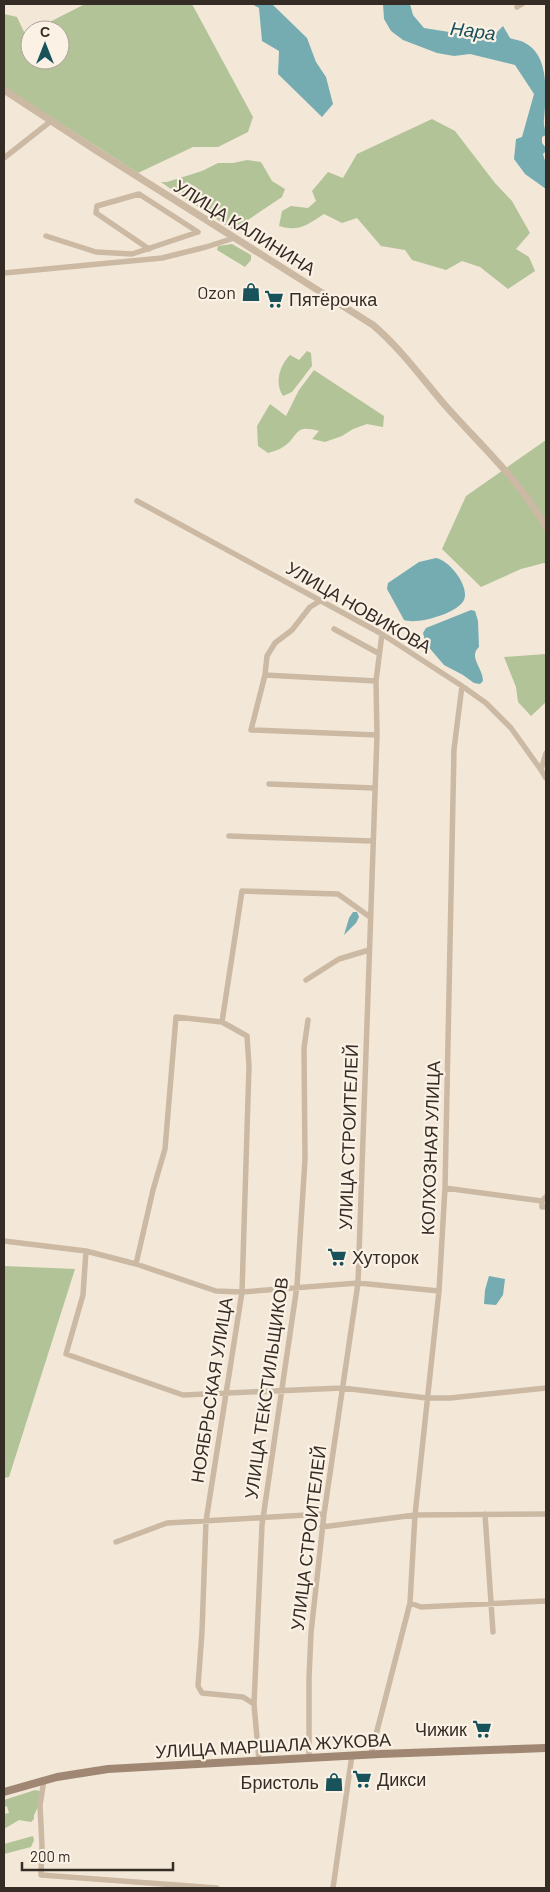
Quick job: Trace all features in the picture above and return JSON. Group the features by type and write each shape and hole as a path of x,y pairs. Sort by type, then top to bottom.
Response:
{"main road":[{"name":"УЛИЦА МАРШАЛА ЖУКОВА","path":"4,1792 78,1772 108,1769 371,1754 546,1748"}],"street":[{"name":"УЛИЦА КАЛИНИНА","path":"4,90 234,238 364,318 384,335 512,479 546,527"},
{"path":"4,158 51,121"},
{"path":"46,236 96,252 132,254 151,248 198,232 139,194 97,206 96,213 151,248 162,258"},
{"path":"4,273 162,258 234,238"},
{"name":"УЛИЦА НОВИКОВА","path":"137,502 382,634 462,686 486,703 511,728 546,778"},
{"path":"320,601 310,608 292,630 275,644 267,656 265,675 251,730 377,735"},
{"path":"334,629 378,653"},
{"name":"УЛИЦА СТРОИТЕЛЕЙ","path":"309,1758 309,1678 322,1527 358,1283 377,735 376,681 378,653 382,634"},
{"path":"265,675 376,681"},
{"name":"КОЛХОЗНАЯ УЛИЦА","path":"371,1754 410,1603 415,1515 439,1291 445,1188 454,749 462,686"},
{"path":"541,770 546,753"},
{"path":"269,784 374,788"},
{"path":"229,836 372,841"},
{"path":"136,1264 153,1190 166,1149 176,1017 222,1022 242,891 338,894 370,917"},
{"path":"306,980 339,959 369,950"},
{"name":"УЛИЦА ТЕКСТИЛЬЩИКОВ","path":"259,1761 254,1704 263,1518 297,1286 304,1159 304,1048 308,1020"},
{"name":"НОЯБРЬСКАЯ УЛИЦА","path":"222,1022 247,1036 249,1066 242,1292 206,1521 198,1686 202,1693 243,1697 254,1704"},
{"path":"445,1188 544,1199 542,1206 546,1207"},
{"path":"4,1241 86,1251 136,1264 216,1291 242,1292 297,1286 358,1283 439,1291"},
{"path":"86,1251 83,1295 66,1354 183,1395 283,1389 342,1388 427,1398 450,1398 546,1388"},
{"path":"116,1542 168,1523 324,1514"},
{"path":"486,1514 493,1632"},
{"path":"322,1527 415,1515 546,1514"},
{"path":"410,1603 421,1607 546,1601"},
{"path":"333,1888 352,1755"},
{"path":"44,1780 40,1806 41,1875 218,1888"}],"green space":[{"path":"85,4 192,4 253,117 248,132 218,147 193,147 138,173 4,87 4,14 17,17 20,23 20,70 70,70 70,20 54,20"},
{"path":"432,119 455,131 495,183 512,201 530,233 516,249 529,257 535,271 508,289 480,267 462,261 446,270 412,260 405,250 381,246 357,218 342,223 324,214 298,228 279,226 282,211 291,206 308,208 316,201 312,191 328,172 343,178 357,154"},
{"path":"247,160 261,162 272,181 285,189 282,197 233,230 161,182 167,182 202,171 218,163 233,163"},
{"path":"232,244 251,255 251,260 245,267 217,250 218,246"},
{"path":"307,351 311,353 312,366 292,392 283,396 279,386 279,374 283,364 290,355 299,360"},
{"path":"314,370 384,416 383,427 367,424 325,442 312,439 319,431 311,429 300,430 283,447 268,453 258,446 257,426 270,404 286,416 299,390"},
{"path":"546,440 546,564 521,569 481,587 442,549 466,496"},
{"path":"546,654 546,702 531,716 518,702 516,687 504,657"},
{"path":"4,1266 75,1269 9,1477 4,1478"},
{"path":"35,1790 40,1791 34,1819 31,1822 19,1820 4,1829 4,1814 9,1813 7,1806 4,1807 4,1800"},
{"path":"33,1836 34,1840 31,1847 4,1854 4,1844"}],"water":[{"path":"252,4 272,4 307,38 316,62 326,77 333,104 322,117 278,74 279,51 262,41 259,8"},
{"path":"383,4 410,4 413,15 424,28 462,34 497,32 503,26 510,38 523,42 533,49 543,66 545,77 544,122 546,135 542,137 542,143 546,148 543,154 546,164 546,189 525,174 514,159 516,139 522,137 534,94 515,65 470,54 454,56 437,53 403,40 391,31 384,19"},
{"path":"436,558 447,563 457,574 464,588 464,600 454,609 437,617 418,621 404,620 387,589 388,583 419,562"},
{"path":"471,610 475,611 478,621 479,647 476,651 475,659 483,681 480,684 474,683 444,665 426,644 423,633 426,628"},
{"path":"353,912 357,912 359,917 356,923 344,935 349,918"},
{"path":"489,1276 505,1279 503,1295 496,1305 484,1304"}],"place":[{"name":"Ozon","path":"251,292"},
{"name":"Пятёрочка","path":"274,299"},
{"name":"Хуторок","path":"337,1257"},
{"name":"Чижик","path":"482,1729"},
{"name":"Дикси","path":"362,1779"},
{"name":"Бристоль","path":"334,1782"}],"water label":[{"name":"Нара","path":"473,30"}]}
